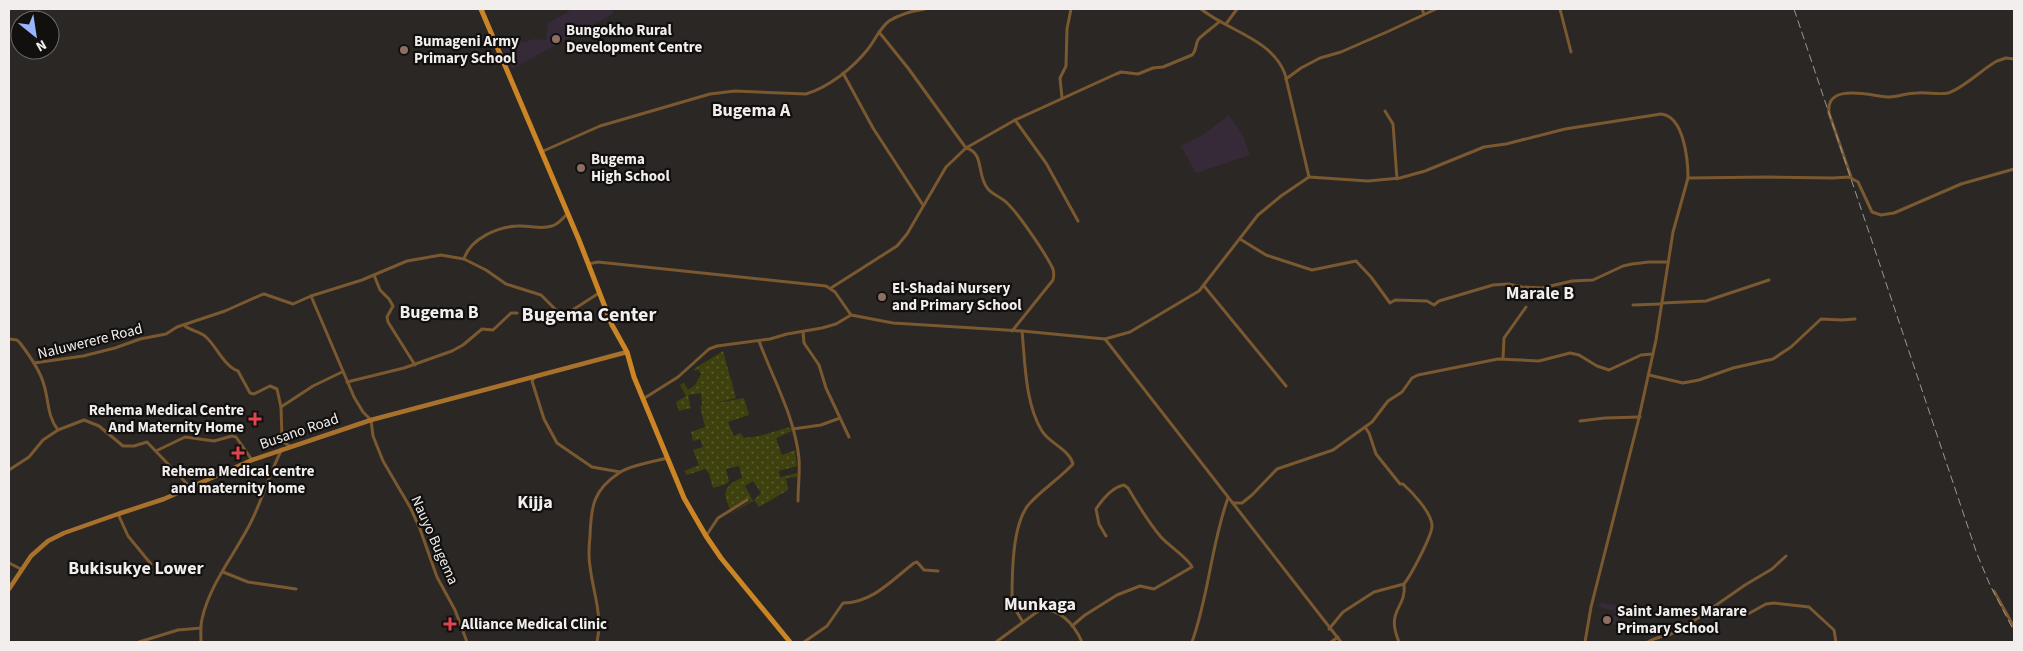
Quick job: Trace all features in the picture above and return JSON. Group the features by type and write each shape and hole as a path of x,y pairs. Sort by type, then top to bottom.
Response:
{"main road":[{"path":"482,9 612,324 627,352 634,378 684,498 706,536 790,642"}],"street":[{"path":"541,152 600,126 710,94 736,91 806,94 822,87 842,73 860,57 887,23 896,17 925,9"},
{"path":"1062,98 1060,78 1066,67 1067,28 1071,9"},
{"path":"1201,9 1268,49 1282,66 1309,177"},
{"path":"1226,24 1237,9"},
{"path":"1422,9 1424,14"},
{"path":"1286,79 1320,58 1340,52 1436,9"},
{"path":"1560,9 1571,52"},
{"path":"588,264 598,262 831,288 891,252 906,234 946,167 966,148 1015,120 1120,72 1137,75 1192,55 1195,52 1198,40 1220,21"},
{"path":"879,32 908,68 966,148 972,150 979,158 983,182 990,191 1008,204 1041,249 1053,270 1053,280 1012,331"},
{"path":"1851,177 1830,113 1829,106 1834,98 1841,94 1851,93 1891,97 1920,92 1948,93 1997,61 2006,58 2014,59"},
{"path":"842,73 873,128 923,205"},
{"path":"1386,111 1393,124 1397,179"},
{"path":"643,399 678,377 709,349 724,344 758,341 803,332 836,324 851,315 893,323 1022,331 1105,339 1130,332 1182,302 1204,286 1251,223 1269,205 1309,177 1368,181 1397,179 1425,171 1484,147 1506,144 1565,129 1662,114 1667,115 1672,119 1682,137 1687,158 1688,178 1674,225 1653,354 1640,417 1593,598 1585,642"},
{"path":"1015,120 1046,163 1078,220"},
{"path":"1688,178 1851,177 1858,182 1872,212 1881,215 1894,213 1961,184 2014,169"},
{"path":"464,260 467,252 474,244 490,233 518,226 539,228 552,226 556,225 567,214"},
{"path":"1240,240 1266,256 1312,270 1356,262 1371,277 1390,303 1395,300 1427,300 1434,305 1439,301 1493,285 1508,284 1542,288 1572,281 1594,280 1623,266 1632,264 1668,262"},
{"name":"Naluwerere Road","path":"58,430 49,414 44,384 34,363 82,356 115,348 140,339 166,334 176,327 185,326 225,311 260,295 264,294 293,304 310,296 413,260 441,255 464,260 490,273 506,284 541,295 560,314 572,311 600,293"},
{"path":"374,275 380,290 393,306 387,317 388,322 415,365"},
{"path":"1633,305 1706,301 1769,280"},
{"path":"1204,286 1286,386"},
{"path":"831,288 851,315"},
{"path":"310,296 342,372 363,412 372,420"},
{"path":"1503,358 1505,337 1526,307"},
{"path":"347,382 415,365 459,348 482,329 493,330 511,313 517,313"},
{"path":"1649,375 1683,383 1700,380 1733,368 1778,356 1821,319 1842,320 1854,318"},
{"path":"185,326 207,337 227,363 238,371 250,393 254,394 270,386 277,389 281,407 282,438 283,442 290,446"},
{"path":"1022,331 1027,386 1037,421 1050,442 1069,456 1073,464 1030,504 1022,518 1012,562 1012,600 1013,606 1023,622"},
{"path":"803,332 804,343 819,365 826,388 849,437"},
{"path":"9,339 18,341 34,363"},
{"path":"1105,339 1341,642"},
{"path":"758,341 783,398 793,429 799,459 798,501"},
{"name":"Busano Road","path":"9,589 34,551 48,541 118,514 164,500 252,460 372,420 627,352"},
{"path":"1233,503 1242,503 1277,469 1333,450 1374,420 1388,401 1402,392 1415,376 1503,358 1539,361 1573,353 1597,366 1609,370 1641,355 1653,354"},
{"path":"281,407 313,386 342,372"},
{"path":"535,377 532,381 539,406 557,443 592,467 620,472 667,458"},
{"path":"1580,421 1640,417"},
{"path":"793,429 821,425 840,418"},
{"path":"9,470 29,457 42,440 58,430 84,420 99,426 122,446 134,446 147,442 190,488"},
{"name":"Nauyo Bugema","path":"372,420 374,436 383,461 418,524 437,577 455,610 467,642"},
{"path":"1365,427 1380,460 1400,484 1403,484 1413,494 1432,523 1431,533 1404,584 1404,596 1393,621 1399,642"},
{"path":"156,451 185,436 214,441 232,436 238,440 252,460"},
{"path":"201,642 200,628 205,610 223,572 250,524 282,449"},
{"path":"596,642 600,618 590,567 591,507 598,493 620,472"},
{"path":"1072,626 1109,598 1140,586 1151,589 1159,587 1192,567 1190,561 1173,550 1160,536 1128,488 1124,485 1118,486 1100,502 1096,509 1099,524 1106,536"},
{"path":"1192,642 1200,620 1216,535 1228,497"},
{"path":"706,536 718,518 747,500"},
{"path":"118,514 128,536 151,564"},
{"path":"1648,642 1654,638 1669,635 1702,616 1745,585 1772,569 1786,556"},
{"path":"804,642 827,626 843,603 854,603 863,600 890,584 914,563 917,562 924,570 938,571"},
{"path":"9,563 21,569"},
{"path":"223,572 248,582 296,589"},
{"path":"1329,628 1343,612 1374,592 1404,584"},
{"path":"1994,591 2013,624"},
{"path":"1711,608 1748,614 1766,604 1774,603 1809,607 1834,630 1836,642"},
{"path":"996,642 1037,610 1046,609 1062,614 1082,642"},
{"path":"140,642 178,630 200,628"},
{"path":"1331,642 1338,637"}],"shaded area":[{"name":"Bungokho Rural Development Centre","path":"573,9 612,9 614,13 512,69 499,41 517,36 522,43 534,39 546,40 548,23"},
{"path":"1229,115 1243,136 1250,155 1196,173 1181,146 1206,133"},
{"path":"723,351 736,398 711,404 744,398 749,415 728,422 734,436 740,433 744,438 759,436 790,427 792,431 776,438 782,455 795,450 797,466 779,471 780,477 797,473 797,477 786,478 788,490 759,507 754,500 761,493 753,481 745,486 757,508 753,501 729,515 750,501 748,499 730,509 727,503 726,490 731,484 742,478 739,466 726,469 729,481 726,484 713,488 709,473 705,469 687,475 684,471 699,465 693,450 703,447 700,439 693,441 691,432 705,427 700,406 702,406 701,393 688,395 691,408 679,411 676,402 686,396 680,385 684,383 688,390 695,385 701,374 698,369 695,371 694,369"},
{"path":"1601,602 1621,607 1617,625 1612,624 1615,611 1599,607"}],"railway":[{"path":"1794,9 1977,554 1990,585 2014,631"}],"place":[{"name":"Bungokho Rural Development Centre","path":"556,39"},
{"name":"Bumageni Army Primary School","path":"404,50"},
{"name":"Bugema High School","path":"581,168"},
{"name":"El-Shadai Nursery and Primary School","path":"882,297"},
{"name":"Rehema Medical Centre And Maternity Home","path":"255,419"},
{"name":"Rehema Medical centre and maternity home","path":"238,453"},
{"name":"Saint James Marare Primary School","path":"1607,620"},
{"name":"Alliance Medical Clinic","path":"450,624"}],"district":[{"name":"Bugema A","path":"751,110"},
{"name":"Marale B","path":"1540,293"},
{"name":"Bugema B","path":"439,312"},
{"name":"Bugema Center","path":"589,314"},
{"name":"Kijja","path":"535,502"},
{"name":"Bukisukye Lower","path":"136,568"},
{"name":"Munkaga","path":"1040,604"}]}
